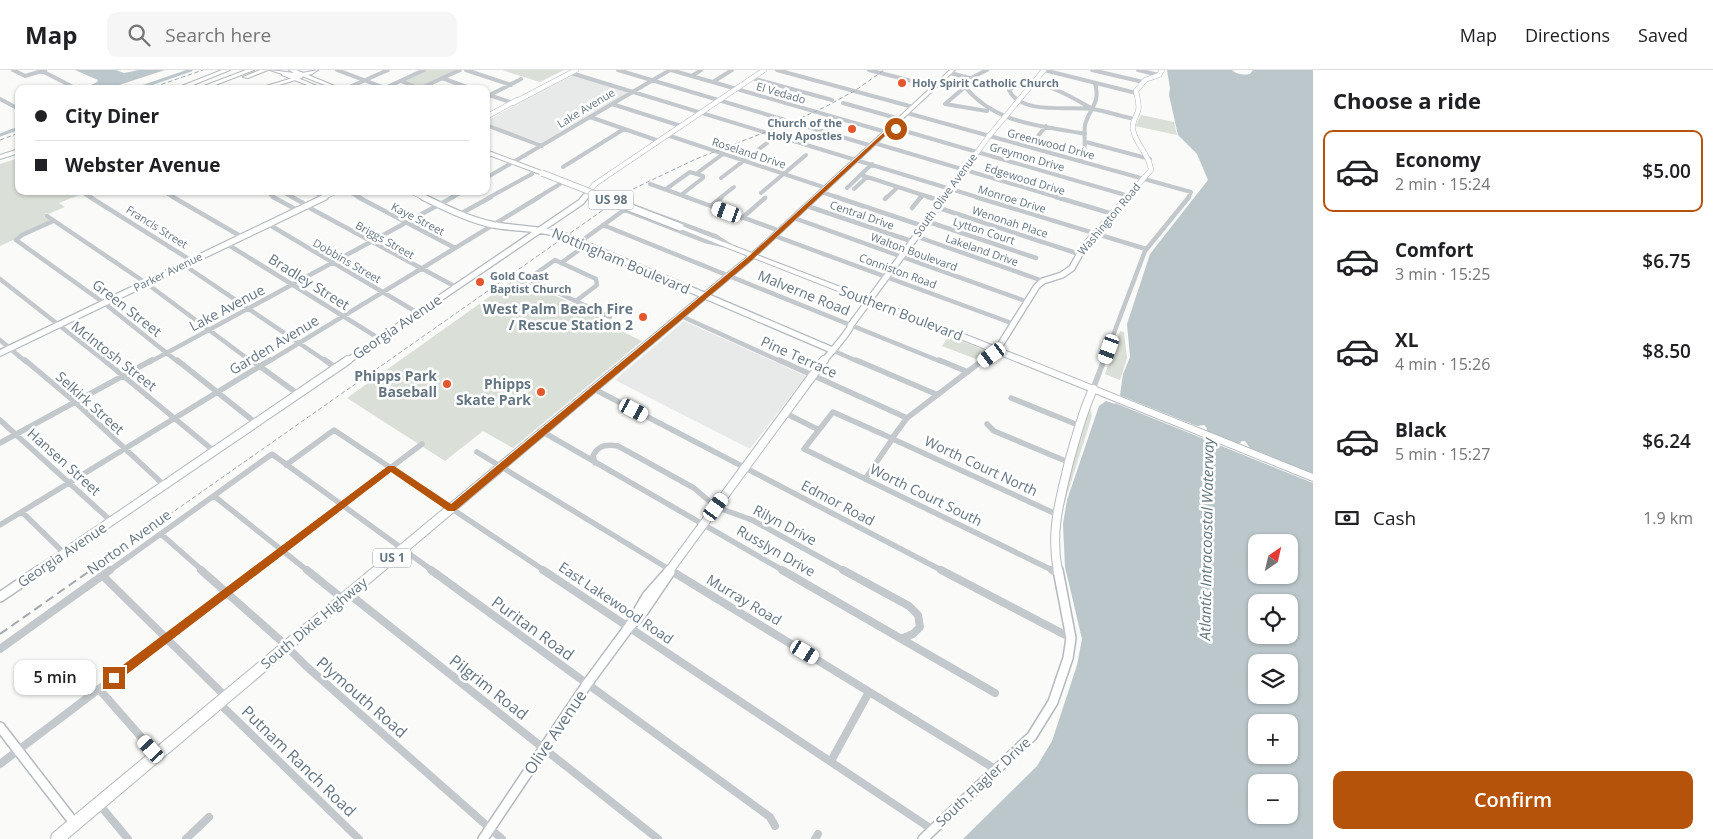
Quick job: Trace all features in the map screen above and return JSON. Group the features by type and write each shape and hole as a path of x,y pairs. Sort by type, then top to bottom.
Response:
{"highway":[{"path":"188,85 227,70"},
{"path":"209,85 250,70"},
{"path":"225,85 265,70"},
{"path":"274,70 284,74 300,75"},
{"path":"292,70 300,75"},
{"path":"271,85 315,70 314,74 317,80"},
{"path":"0,150 15,146"},
{"path":"0,156 15,152"}],"main road":[{"name":"South Dixie Highway","path":"57,839 730,276 951,72"},
{"path":"300,75 330,85"},
{"path":"300,75 316,85"},
{"name":"Southern Boulevard","path":"490,153 997,350 1313,478"}],"street":[{"path":"13,70 25,76 44,70 70,85"},
{"path":"337,70 376,85"},
{"path":"353,85 388,70"},
{"path":"390,85 424,70"},
{"path":"429,85 460,70"},
{"path":"466,70 510,85"},
{"path":"475,73 481,70"},
{"path":"618,70 784,120"},
{"name":"Lake Avenue","path":"490,176 670,70"},
{"name":"El Vedado","path":"670,70 889,130"},
{"path":"692,76 701,70"},
{"path":"713,82 732,70"},
{"name":"Georgia Avenue","path":"1,594 580,202 595,184 764,70"},
{"path":"777,70 913,107"},
{"path":"869,70 935,87"},
{"path":"984,70 971,78 965,87 945,104 991,112 1085,134"},
{"path":"1044,70 1136,93"},
{"name":"South Olive Avenue","path":"670,570 813,375 840,339 845,336 850,324 950,188 1004,116 1044,70"},
{"path":"1092,70 1143,82"},
{"path":"1138,70 1160,72"},
{"path":"490,115 573,71"},
{"name":"Monroe Drive","path":"573,71 633,92 1146,249"},
{"path":"951,72 1010,88 1018,84 1033,84 1061,91 1093,109"},
{"path":"1150,159 1134,136 1132,126 1139,109 1136,93 1143,82 1160,72"},
{"path":"442,78 461,85"},
{"path":"752,78 832,100"},
{"path":"490,94 521,79"},
{"path":"401,80 412,85"},
{"path":"1080,161 1086,151 1086,122 1096,104 1098,96 1095,83"},
{"path":"965,87 975,101 991,112"},
{"path":"1010,88 1010,95 1018,101 1050,108 1093,109 1134,119"},
{"path":"490,96 513,103"},
{"path":"0,99 15,107"},
{"path":"843,103 900,119"},
{"path":"612,104 680,126"},
{"name":"Greenwood Drive","path":"907,113 1191,192"},
{"path":"590,118 659,141"},
{"name":"Edgewood Drive","path":"795,123 1113,214"},
{"path":"490,126 542,146"},
{"path":"1038,136 1046,126"},
{"path":"563,167 624,129"},
{"name":"Greymon Drive","path":"889,130 977,152 1129,196"},
{"name":"Roseland Drive","path":"667,135 924,224"},
{"path":"1086,142 1150,159"},
{"path":"721,178 767,143"},
{"path":"697,174 723,154"},
{"path":"761,193 806,155"},
{"name":"Washington Road","path":"1043,281 1069,271 1079,254 1151,170 1150,159"},
{"path":"847,188 872,164"},
{"path":"666,190 688,173 703,176 703,178 681,195"},
{"path":"460,214 532,174"},
{"path":"861,175 941,201"},
{"path":"854,189 867,177"},
{"name":"Garden Avenue","path":"0,525 560,184"},
{"name":"Conniston Road","path":"650,184 1014,324"},
{"path":"885,200 898,187"},
{"path":"711,206 734,188"},
{"name":"South Flagler Drive","path":"923,839 1032,736 1048,712 1068,658 1071,638 1058,573 1054,539 1056,514 1078,425 1146,249 1191,192"},
{"name":"Francis Street","path":"87,195 192,261"},
{"path":"170,195 242,237"},
{"path":"271,195 297,210"},
{"name":"Briggs Street","path":"286,195 456,287"},
{"path":"319,195 324,198"},
{"name":"Parker Avenue","path":"0,353 242,237 304,205 329,195"},
{"name":"Kaye Street","path":"354,195 455,248"},
{"name":"Nottingham Boulevard","path":"419,195 460,214 493,225 542,228 583,243 938,395"},
{"name":"Lake Avenue","path":"0,443 457,195"},
{"path":"912,208 923,195"},
{"path":"742,218 765,198"},
{"path":"628,203 714,236 732,247 705,241 624,210 620,206 628,203"},
{"name":"Central Drive","path":"807,206 913,239"},
{"name":"Wenonah Place","path":"936,207 1079,254"},
{"path":"561,263 603,224 624,210"},
{"path":"47,216 146,283 298,394"},
{"name":"Walton Boulevard","path":"794,218 1028,302"},
{"name":"Green Street","path":"53,221 22,235 16,240 104,303 256,423"},
{"name":"Dobbins Street","path":"268,224 418,313"},
{"name":"Malverne Road","path":"603,224 968,372"},
{"name":"Lytton Court","path":"924,224 1036,258"},
{"name":"Lakeland Drive","path":"913,239 1043,281"},
{"name":"Bradley Street","path":"227,244 380,339"},
{"path":"576,301 597,285 598,282 594,278 554,260 528,279 610,317"},
{"name":"Francis Street","path":"184,265 336,368"},
{"name":"McIntosh Street","path":"0,279 124,376 214,451"},
{"path":"866,479 907,418 997,350 1043,281"},
{"name":"Pine Terrace","path":"681,316 907,418"},
{"name":"Selkirk Street","path":"0,340 75,402 164,485"},
{"name":"Edmor Road","path":"594,390 1071,638"},
{"path":"1011,398 1078,425"},
{"name":"Worth Court North","path":"819,430 834,412 1056,514"},
{"path":"785,413 819,430"},
{"name":"Hansen Street","path":"0,420 111,521"},
{"path":"987,424 994,431 1068,462"},
{"name":"East Lakewood Road","path":"286,465 334,430 933,830"},
{"name":"Worth Court South","path":"819,430 804,449 1058,573"},
{"name":"Russlyn Drive","path":"543,432 903,638 995,693"},
{"path":"0,764 422,444"},
{"name":"Rilyn Drive","path":"595,463 593,456 598,448 608,444 618,446 694,488 716,507 752,520 913,609 918,616 920,627 913,634 903,638"},
{"name":"Murray Road","path":"477,452 997,770"},
{"name":"Puritan Road","path":"272,454 770,817 775,826"},
{"name":"Norton Avenue","path":"0,649 272,454"},
{"name":"Pilgrim Road","path":"214,496 282,551 346,596 544,748 658,839"},
{"path":"22,512 64,553"},
{"name":"Plymouth Road","path":"161,534 502,839"},
{"name":"Olive Avenue","path":"483,839 587,684 629,626 641,615 665,582 670,570"},
{"name":"Putnam Ranch Road","path":"103,576 166,638 223,700 359,839"},
{"path":"99,689 157,755"},
{"path":"831,761 869,692"},
{"path":"0,726 75,824"},
{"path":"99,804 128,839"},
{"path":"186,839 209,817"}],"shaded area":[{"path":"426,70 458,70 425,85 416,85 403,80"},
{"path":"502,70 564,70 540,82"},
{"path":"573,75 629,92 541,143 490,124 490,119"},
{"path":"1141,115 1174,122 1177,135 1135,126"},
{"path":"15,159 15,195 79,195 59,203 65,207 48,214 46,213 44,217 52,222 0,246 0,164"},
{"path":"517,277 599,317 603,322 642,341 513,448 483,431 445,461 347,398"},
{"path":"684,321 806,376 750,449 615,380"},
{"path":"1120,331 1124,332 1127,358 1120,380 1105,374"},
{"path":"949,336 987,352 976,359 942,346"},
{"path":"1090,407 1092,416 1062,511 1060,511 1077,445"}],"water":[{"path":"75,70 116,70 124,73 139,70 165,70 119,85 91,85 98,80"},
{"name":"Atlantic Intracoastal Waterway","path":"1167,70 1232,70 1238,74 1250,74 1253,70 1313,70 1313,839 963,839 1037,766 1052,741 1077,665 1082,639 1065,567 1063,524 1067,500 1099,406 1106,401 1115,404 1120,395 1123,374 1130,357 1127,324 1150,254 1208,180 1197,154 1178,135 1169,95 1170,88"}],"pier":[{"path":"1119,395 1197,426 1204,425 1207,431 1239,444 1245,441 1250,448 1313,474 1313,483 1115,403"}],"waterway":[{"path":"148,85 191,70"},
{"path":"0,135 15,129"}],"railway":[{"path":"160,85 203,70"},
{"path":"89,571 633,189 696,159 825,107 856,90 884,70"},
{"path":"0,140 15,134"},
{"path":"0,634 91,570"}],"place":[{"name":"Holy Spirit Catholic Church","path":"902,83"},
{"name":"Church of the Holy Apostles","path":"852,129"},
{"name":"Gold Coast Baptist Church","path":"480,282"},
{"name":"West Palm Beach Fire / Rescue Station 2","path":"643,317"},
{"name":"Phipps Park Baseball","path":"447,384"},
{"name":"Phipps Skate Park","path":"541,392"}],"route":[{"path":"114,678 391,468 452,509 763,247 889,129 896,129"}]}
